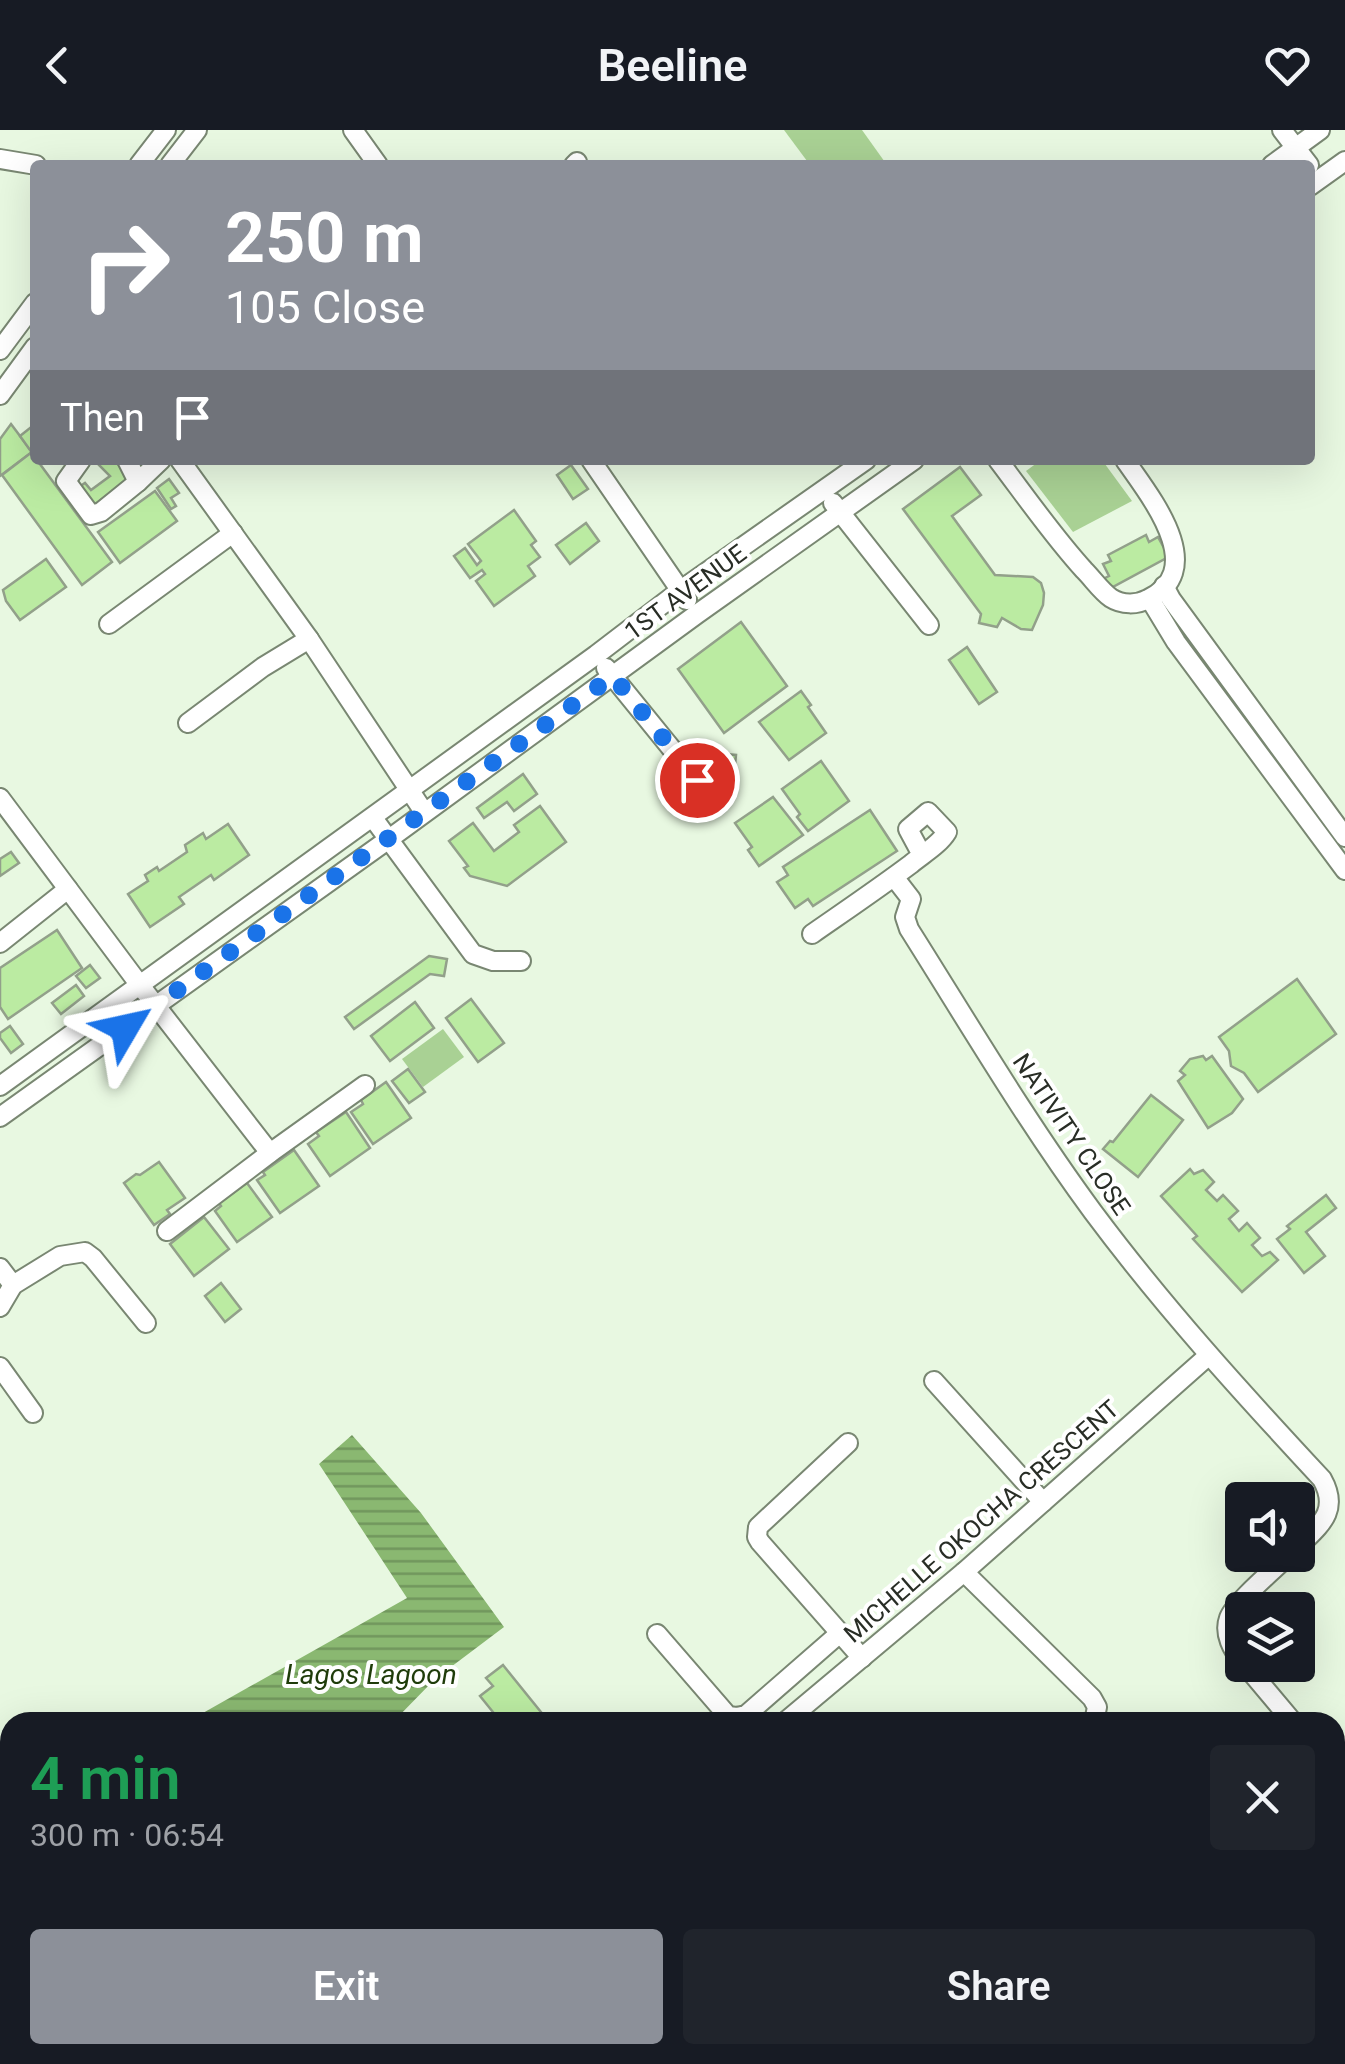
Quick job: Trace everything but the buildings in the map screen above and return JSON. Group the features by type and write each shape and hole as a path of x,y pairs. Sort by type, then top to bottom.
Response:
{"street":[{"path":"143,160 166,130"},
{"path":"174,160 197,130"},
{"path":"353,130 374,160"},
{"path":"1282,130 1303,160"},
{"path":"1279,160 1320,130"},
{"path":"0,159 30,164"},
{"path":"1315,173 1345,160"},
{"path":"0,350 30,310"},
{"path":"0,395 30,354"},
{"path":"77,465 66,481 91,515 101,512 156,465"},
{"path":"130,465 138,482"},
{"path":"184,465 310,639 424,812"},
{"path":"594,465 697,614"},
{"name":"1ST AVENUE","path":"0,1086 373,818 680,590 859,465"},
{"name":"1ST AVENUE","path":"0,1117 907,465"},
{"path":"1002,465 1068,552 1108,596 1120,603 1134,604 1157,592 1174,567 1176,554 1174,541 1128,465"},
{"path":"824,489 928,624"},
{"path":"109,624 233,533"},
{"path":"1157,592 1180,611 1345,837"},
{"path":"1157,592 1176,642 1345,870"},
{"path":"188,722 263,667 310,639"},
{"path":"596,655 697,780"},
{"path":"0,798 270,1153"},
{"path":"373,818 473,954 493,961 521,960"},
{"path":"812,934 922,856"},
{"name":"NATIVITY CLOSE","path":"894,877 911,899 906,917 910,929 1041,1139 1208,1356 1322,1479 1329,1493 1328,1511 1315,1531"},
{"path":"0,943 68,889"},
{"path":"167,1231 365,1085"},
{"path":"0,1307 13,1285 60,1256 85,1252 146,1323"},
{"path":"0,1268 13,1285"},
{"name":"MICHELLE OKOCHA CRESCENT","path":"797,1712 964,1572 1208,1356"},
{"path":"0,1367 33,1413"},
{"path":"934,1381 1043,1502"},
{"path":"848,1443 757,1532 760,1542 862,1658"},
{"path":"964,1572 1092,1698 1096,1712"},
{"path":"1251,1592 1272,1572"},
{"path":"748,1712 840,1633"},
{"path":"657,1634 725,1712"},
{"path":"1259,1682 1285,1712"}],"shaded area":[{"path":"784,130 862,130 883,160 806,160"},
{"path":"1034,465 1106,465 1132,501 1073,532 1026,471"},
{"path":"443,1029 464,1057 423,1087 402,1059"}],"water":[{"name":"Lagos Lagoon","path":"352,1435 421,1513 504,1627 435,1679 403,1712 205,1712 407,1598 319,1464"}],"route":[{"path":"125,1028 613,676 697,780"}]}
